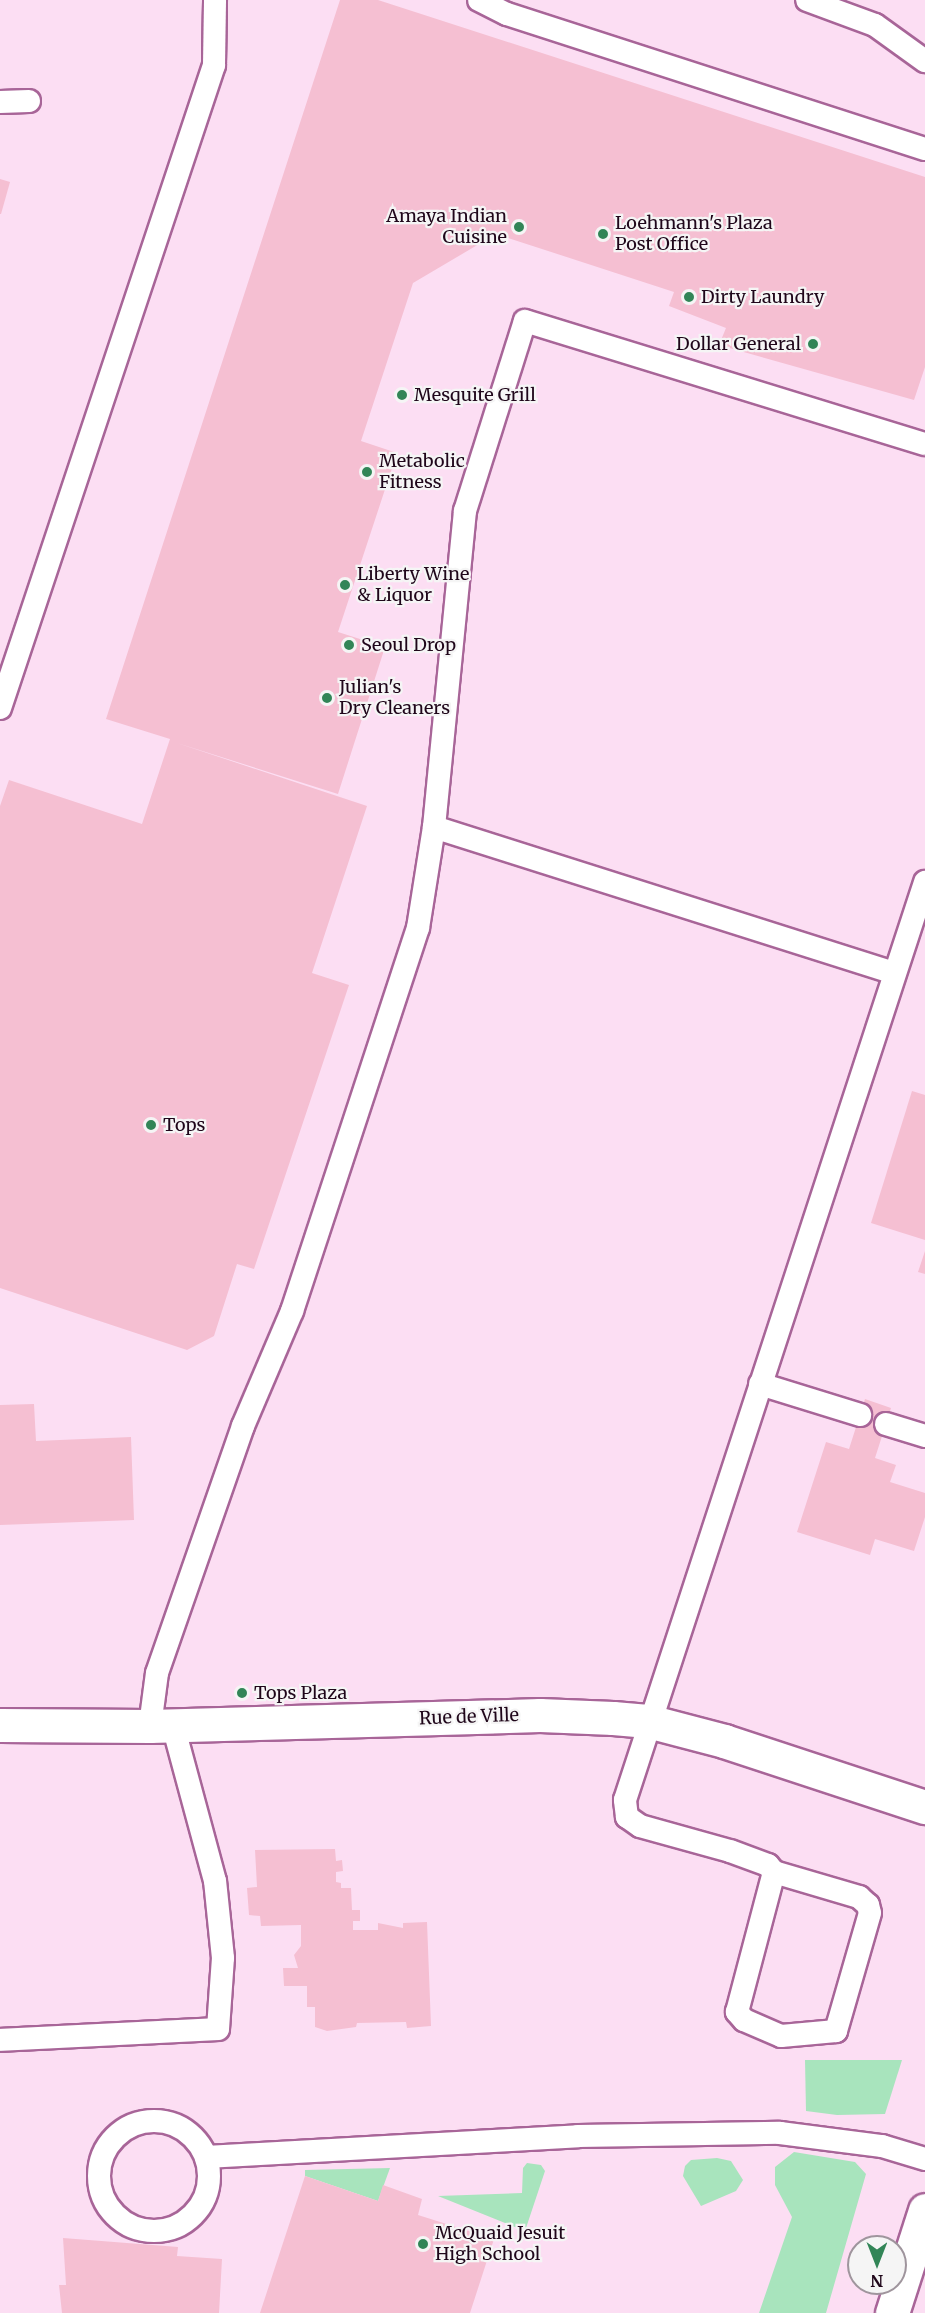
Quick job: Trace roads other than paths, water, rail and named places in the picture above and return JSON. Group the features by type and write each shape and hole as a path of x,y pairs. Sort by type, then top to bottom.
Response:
{"street":[{"name":"Rue de Ville","path":"0,1725 162,1725 540,1715 648,1721 724,1741 925,1807"},
{"path":"892,2313 925,2210"}],"lane":[{"path":"0,708 214,65 215,0"},
{"path":"479,0 507,14 925,149"},
{"path":"807,0 875,25 925,61"},
{"path":"0,102 29,100"},
{"path":"0,2040 218,2029 223,1958 215,1881 162,1725 157,1673 243,1426 292,1311 418,928 434,827 465,511 525,321 925,444"},
{"path":"434,827 894,973"},
{"path":"774,1872 737,2012 744,2020 781,2036 836,2031 870,1913 868,1905 859,1897 774,1872 768,1865 730,1851 640,1826 627,1816 625,1800 648,1721 925,882"},
{"path":"759,1384 860,1415"},
{"path":"886,1424 925,1436"},
{"path":"149,2121 167,2122 184,2130 206,2157 210,2175 198,2209 168,2229 133,2226 106,2202 100,2185 105,2150 132,2126 149,2121"},
{"path":"206,2157 578,2136 780,2133 882,2146 925,2159"}],"place":[{"name":"Amaya Indian Cuisine","path":"519,227"},
{"name":"Loehmann's Plaza Post Office","path":"603,234"},
{"name":"Dirty Laundry","path":"689,297"},
{"name":"Dollar General","path":"813,344"},
{"name":"Mesquite Grill","path":"402,395"},
{"name":"Metabolic Fitness","path":"367,472"},
{"name":"Liberty Wine & Liquor","path":"345,585"},
{"name":"Seoul Drop","path":"349,645"},
{"name":"Julian's Dry Cleaners","path":"327,698"},
{"name":"Tops","path":"151,1125"},
{"name":"Tops Plaza","path":"242,1693"},
{"name":"McQuaid Jesuit High School","path":"423,2244"}]}
